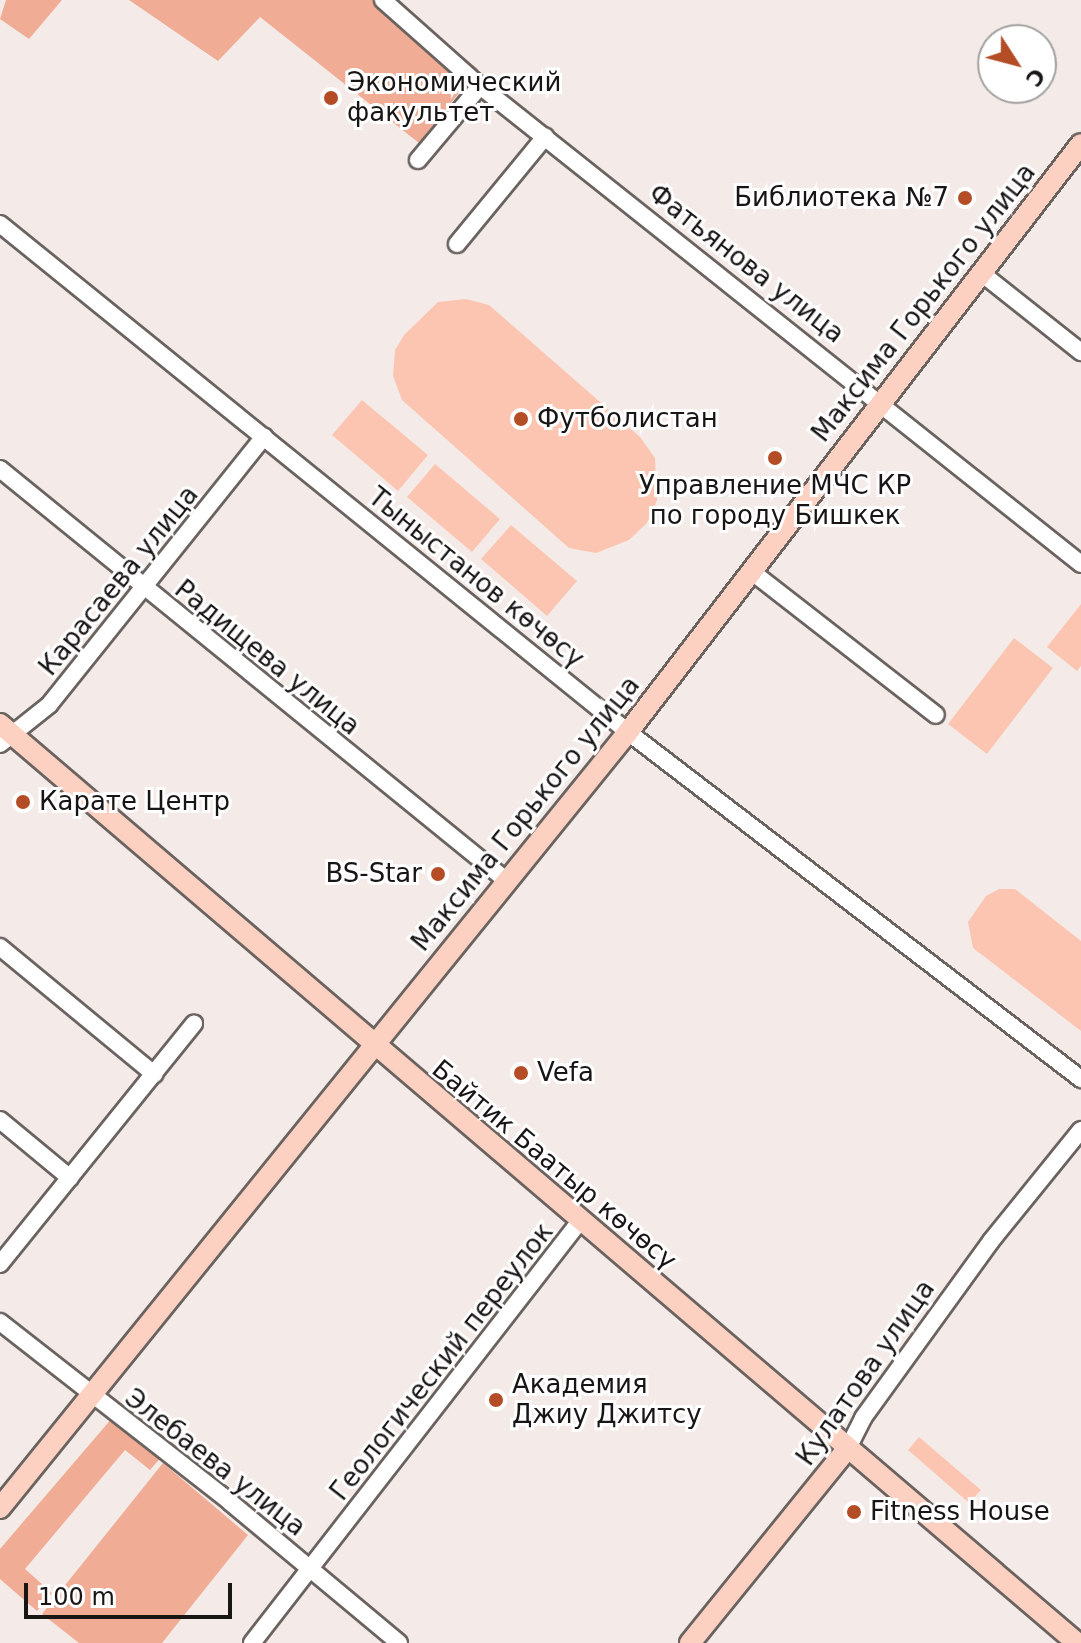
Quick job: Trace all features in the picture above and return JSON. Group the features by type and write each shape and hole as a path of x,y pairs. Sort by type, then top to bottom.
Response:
{"main road":[{"name":"Максима Горького улица","path":"0,1508 628,732 880,400 1081,144"},
{"name":"Байтик Баатыр көчөсү","path":"4,734 376,1043 580,1221 1077,1643"},
{"name":"Кулатова улица","path":"690,1643 848,1448"}],"street":[{"name":"Фатьянова улица","path":"383,0 480,86 880,400 1081,564"},
{"path":"418,160 480,86"},
{"path":"457,244 545,137"},
{"name":"Тыныстанов көчөсү","path":"0,224 628,732 1081,1079"},
{"path":"980,272 1081,352"},
{"name":"Карасаева улица","path":"4,734 49,705 146,590 264,437"},
{"name":"Радищева улица","path":"0,469 507,881"},
{"path":"751,571 936,715"},
{"path":"0,947 154,1074"},
{"path":"0,1264 194,1024"},
{"path":"0,1120 70,1178"},
{"name":"Кулатова улица","path":"848,1448 863,1418 991,1241 1081,1130"},
{"name":"Геологический переулок","path":"252,1643 580,1221"},
{"name":"Элебаева улица","path":"0,1322 399,1643"}],"shaded area":[{"path":"6,0 62,0 29,39 0,19"},
{"path":"129,0 391,0 478,69 419,143 260,17 218,61"},
{"name":"Футболистан","path":"466,299 489,305 640,437 655,458 657,500 647,523 629,540 596,553 569,548 402,400 393,376 395,350 404,335 438,302"},
{"path":"362,400 428,455 398,491 332,435"},
{"path":"435,464 500,519 472,552 407,497"},
{"path":"511,525 577,581 547,616 481,559"},
{"path":"1081,604 1081,666 1077,671 1047,647"},
{"path":"1014,638 1053,668 987,754 948,724"},
{"path":"999,889 1015,889 1081,941 1081,1031 973,948 968,922 986,896"},
{"path":"113,1417 163,1455 150,1470 125,1450 25,1569 52,1593 37,1611 0,1579 0,1549"},
{"path":"919,1437 981,1490 969,1503 908,1450"},
{"path":"163,1463 248,1535 162,1643 79,1643 42,1614"}],"place":[{"name":"Экономический факультет","path":"331,98"},
{"name":"Библиотека №7","path":"965,198"},
{"name":"Футболистан","path":"521,419"},
{"name":"Управление МЧС КР по городу Бишкек","path":"775,458"},
{"name":"Карате Центр","path":"23,802"},
{"name":"BS-Star","path":"438,874"},
{"name":"Vefa","path":"521,1073"},
{"name":"Академия Джиу Джитсу","path":"496,1400"},
{"name":"Fitness House","path":"854,1512"}]}
